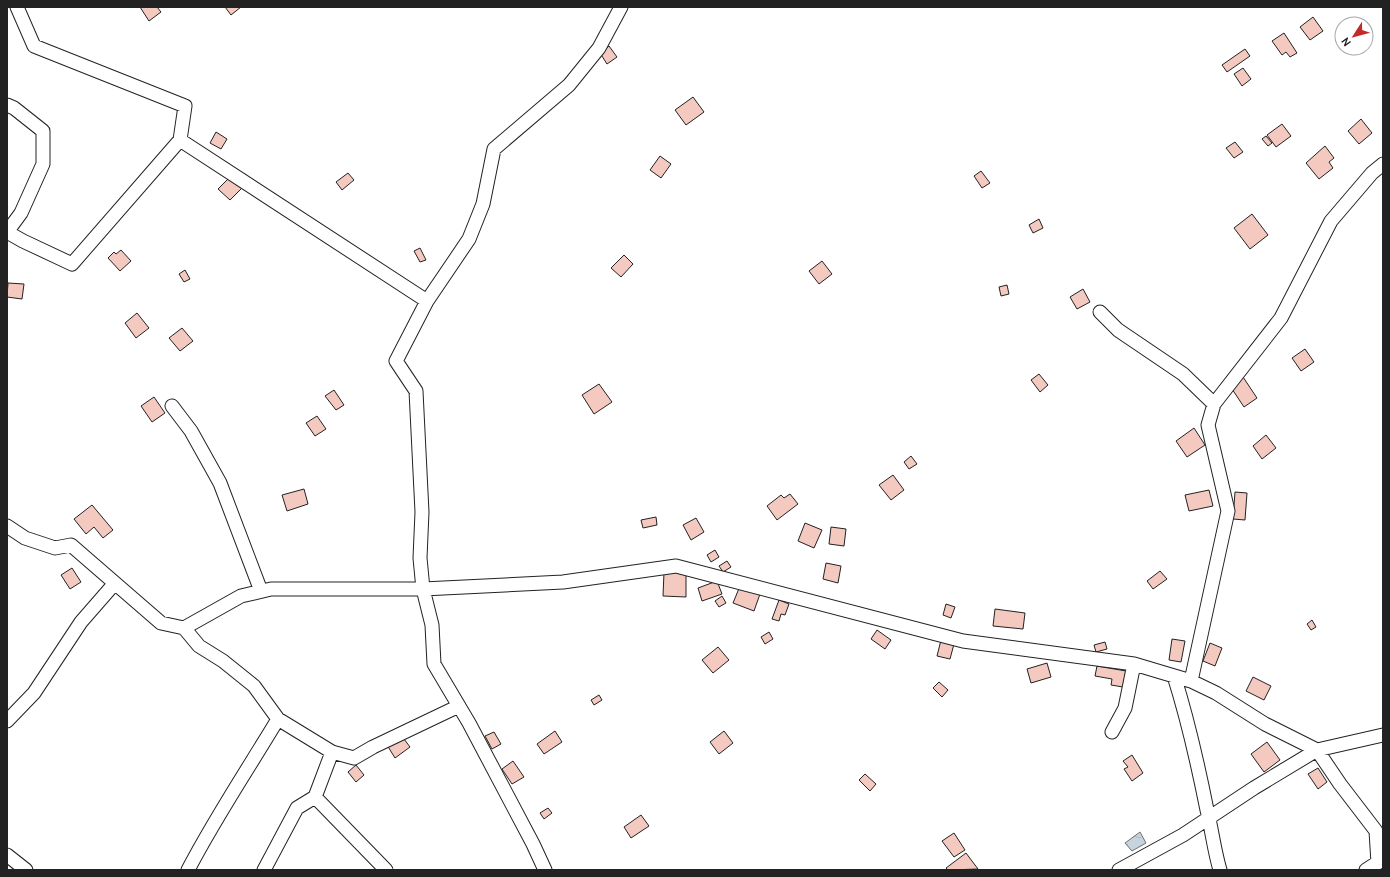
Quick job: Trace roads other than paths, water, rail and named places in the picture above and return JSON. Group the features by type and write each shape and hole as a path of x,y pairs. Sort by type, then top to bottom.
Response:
{"street":[{"path":"7,105 14,108 43,131 43,164 21,213 7,232 23,242 72,264 180,140 185,106 34,46 17,7"},
{"path":"545,870 533,844 459,706 434,664 432,625 423,589 420,558 422,512 416,390 396,361 426,302 468,239 483,204 494,149 569,85 598,48 621,7"},
{"path":"180,140 426,302"},
{"path":"1191,681 1228,511 1208,425 1214,404 1281,318 1331,221 1372,173 1383,164"},
{"path":"1100,312 1118,330 1183,374 1214,404"},
{"path":"172,406 191,431 220,483 261,591"},
{"path":"7,526 24,538 55,548 71,545 161,623 184,628 199,646 223,661 254,686 278,719 332,752 354,758 373,747 459,706"},
{"path":"184,628 241,596 271,589 423,589 563,582 676,566 963,641 1134,664 1191,681 1216,693 1265,724 1317,750 1340,784 1376,831 1380,861 1366,870"},
{"path":"7,721 34,693 81,622 115,583"},
{"path":"1112,732 1125,708 1134,664"},
{"path":"1174,676 1190,730 1209,818 1215,854 1220,870"},
{"path":"188,870 205,837 240,783 278,719"},
{"path":"1119,870 1183,835 1254,788 1317,750 1383,735"},
{"path":"264,870 297,808 315,797 332,752"},
{"path":"315,797 386,870"},
{"path":"7,855 26,870"}],"water":[{"path":"1140,832 1146,843 1132,851 1125,843"}]}
